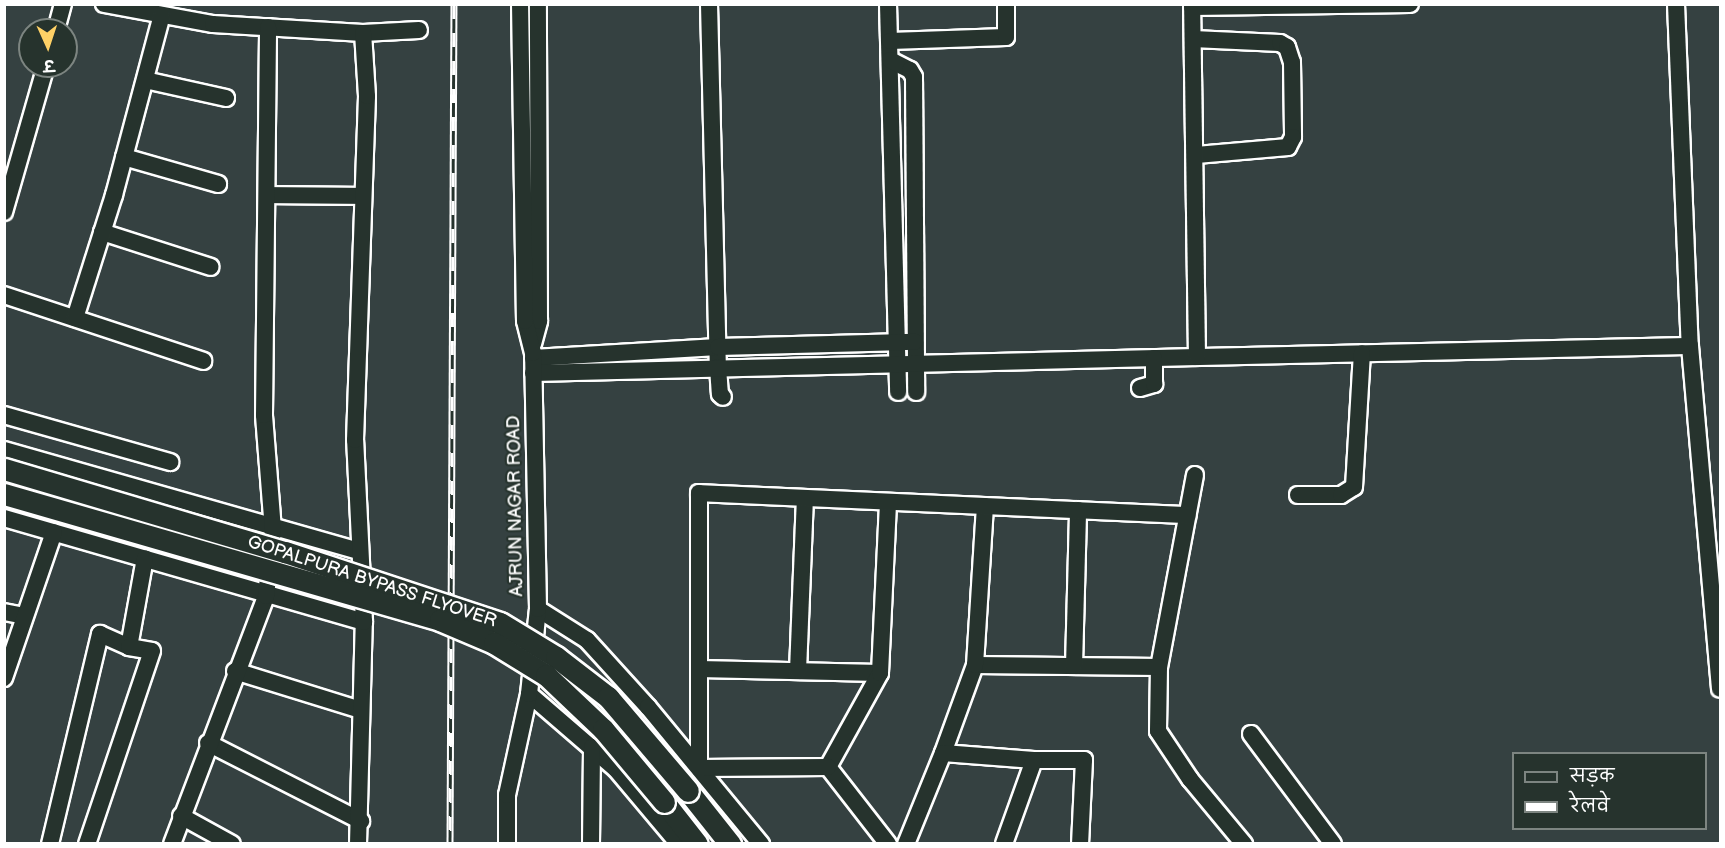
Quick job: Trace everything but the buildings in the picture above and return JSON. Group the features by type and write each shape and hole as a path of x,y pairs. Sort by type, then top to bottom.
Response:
{"main road":[{"name":"GOPALPURA BYPASS FLYOVER","path":"4,469 306,559 500,623 556,657 608,697 730,843"},
{"name":"GOPALPURA BYPASS FLYOVER","path":"4,494 440,621 494,643 546,675 603,729 697,843"}],"street":[{"path":"104,4 162,15 268,27 363,33 419,30"},
{"name":"AJRUN NAGAR ROAD","path":"520,4 525,321 533,358"},
{"name":"AJRUN NAGAR ROAD","path":"507,843 507,795 529,694 538,609 533,358 539,321 538,4"},
{"path":"709,4 718,367 723,397"},
{"path":"888,4 891,60 893,238 906,342 915,362 916,392"},
{"path":"890,41 1006,37 1006,4"},
{"path":"1197,357 1196,155 1192,6 1410,4"},
{"path":"1676,4 1690,346 1720,689"},
{"path":"75,318 124,157 162,15"},
{"path":"172,843 235,670 266,596 273,530 264,415 268,27"},
{"path":"358,843 361,821 364,622 358,551 355,440 367,96 363,33"},
{"path":"1193,39 1280,43 1287,47 1292,62 1293,137 1288,147 1196,155"},
{"path":"891,60 910,69 914,77 915,239 906,342 898,362 898,392"},
{"path":"4,212 42,78"},
{"path":"145,80 226,98"},
{"path":"124,157 218,184"},
{"path":"268,195 363,196"},
{"path":"102,232 211,267"},
{"path":"893,238 915,239"},
{"path":"4,295 203,361"},
{"path":"533,358 718,347 906,342"},
{"path":"533,358 718,367 1690,346"},
{"path":"1298,495 1341,495 1354,487 1362,353"},
{"path":"1140,388 1154,384 1154,358"},
{"path":"4,415 170,462"},
{"path":"4,450 273,530 358,551"},
{"path":"1195,475 1159,667 1158,731 1190,779 1238,841"},
{"path":"699,768 699,493 1188,515"},
{"path":"798,672 805,498"},
{"path":"828,766 880,673 888,502"},
{"path":"906,843 943,753 975,665 985,506"},
{"path":"1074,666 1078,510"},
{"path":"4,518 145,558 266,596 364,622"},
{"path":"4,678 54,532"},
{"path":"129,647 145,558"},
{"path":"538,609 587,640 761,843"},
{"path":"4,612 25,616"},
{"path":"50,843 99,634 129,647 152,651 87,843"},
{"path":"975,665 1159,667"},
{"path":"699,669 880,673"},
{"path":"235,670 361,710"},
{"path":"529,694 616,769 679,843"},
{"path":"1251,734 1333,843"},
{"path":"208,743 361,821"},
{"path":"591,843 592,747"},
{"path":"943,753 1034,760 1084,760 1080,843"},
{"path":"1016,843 1004,843 1034,760"},
{"path":"699,768 828,766"},
{"path":"828,766 888,843"},
{"path":"181,816 232,843"}],"railway":[{"path":"450,844 454,4"}]}
